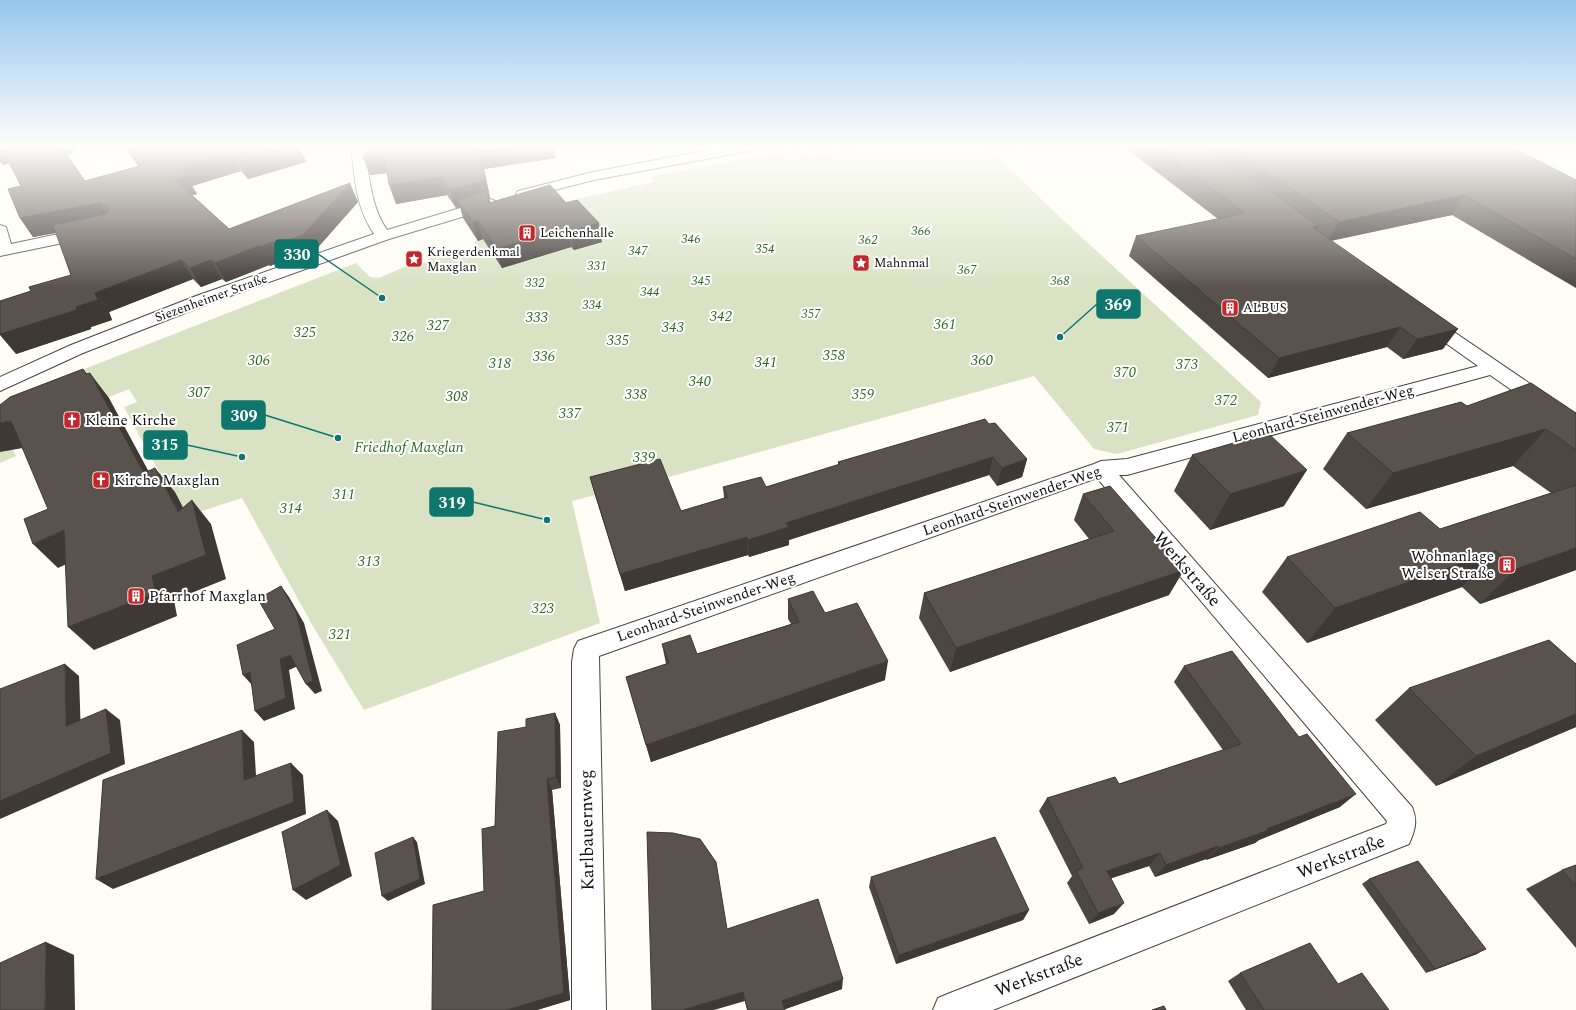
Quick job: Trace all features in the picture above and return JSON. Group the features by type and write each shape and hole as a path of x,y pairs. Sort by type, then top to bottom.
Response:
{"street":[{"path":"364,193 372,219 383,236"},
{"name":"Siezenheimer Straße","path":"0,385 77,349 202,300 383,236 529,193"},
{"path":"0,230 2,250 104,229"},
{"path":"1414,313 1576,425"},
{"name":"Leonhard-Steinwender-Weg","path":"587,649 1101,469 1127,467 1492,368"},
{"name":"Werkstraße","path":"950,1010 1399,834 1402,817 1101,469"},
{"name":"Karlbauernweg","path":"587,649 585,662 589,1010"}],"green space":[{"name":"Friedhof Maxglan","path":"604,193 1035,193 1261,402 1258,415 1117,454 1094,449 1034,376 676,475 572,501 600,623 364,710 314,628 242,498 190,515 171,494 124,407 137,402 129,389 7,438 16,456 0,463 0,408 20,394 356,263 370,277 379,278 404,267 421,265 430,258 445,252 450,257 478,248 474,242 478,240 470,228 554,203 556,204"}],"building":[{"path":"10,193 190,193 229,229 323,193 341,193 303,235 275,245 273,242 260,247 259,246 215,263 211,260 190,268 181,260 95,293 98,300 76,307 77,310 0,334 0,301 31,291 29,287 71,275 53,225 106,214 109,209 107,205 100,203 20,218"},
{"path":"480,193 487,193 489,203 522,193 557,193 566,203 577,200 599,223 570,231 567,228 497,249 477,220 473,222 457,200"},
{"path":"1218,193 1272,193 1319,226 1312,227 1458,329 1417,339 1400,327 1279,358 1136,236 1245,213"},
{"path":"1297,193 1576,193 1576,259 1464,195 1339,222"},
{"path":"83,369 86,374 90,373 144,473 155,468 178,512 192,500 206,555 152,576 156,593 68,627 64,530 33,544 24,519 48,509 11,421 0,423 0,405 10,397"},
{"path":"1531,383 1576,413 1576,450 1546,429 1393,473 1347,433 1461,402 1467,406"},
{"path":"985,419 989,424 995,423 1027,459 1002,468 993,457 786,523 789,527 748,540 747,537 620,574 590,477 660,459 681,511 728,497 723,487 761,477 766,487 840,464 838,462"},
{"path":"1268,433 1307,470 1230,494 1192,455"},
{"path":"1576,485 1576,548 1516,569 1496,551 1335,608 1287,557 1420,512 1440,529"},
{"path":"1110,486 1184,570 956,648 924,593 1114,531 1083,494"},
{"path":"281,586 296,612 313,681 306,684 290,655 280,659 286,698 255,711 250,672 243,675 237,645 275,629 258,599"},
{"path":"813,591 825,613 857,603 888,661 646,745 626,677 669,663 662,644 690,635 697,654 799,622 788,599"},
{"path":"1549,640 1576,664 1576,714 1476,756 1409,688"},
{"path":"1232,651 1299,737 1307,734 1356,794 1267,829 1269,830 1219,848 1218,846 1166,865 1160,853 1107,871 1124,903 1098,913 1076,871 1083,868 1047,798 1115,777 1119,784 1241,744 1184,666"},
{"path":"65,664 66,726 106,709 111,753 0,801 0,689"},
{"path":"555,713 556,777 547,779 564,993 507,1010 432,1010 433,905 484,891 482,829 495,826 498,732 526,727 526,719"},
{"path":"242,730 244,780 291,763 294,802 96,879 103,780"},
{"path":"327,810 341,865 293,890 282,832"},
{"path":"647,832 673,833 700,839 716,862 727,929 818,899 843,979 782,1001 785,1010 748,1010 743,992 685,1010 652,1010"},
{"path":"413,837 420,879 382,896 375,853"},
{"path":"995,837 1029,910 899,955 871,877"},
{"path":"1418,861 1486,949 1435,969 1369,879"},
{"path":"1576,865 1576,886 1562,870"},
{"path":"46,942 45,1010 0,1010 0,963"},
{"path":"1310,943 1338,984 1362,973 1389,1010 1264,1010 1240,973"},
{"path":"1164,1006 1166,1010 1152,1010"}],"place":[{"name":"Leichenhalle","path":"527,233"},
{"name":"Kriegerdenkmal Maxglan","path":"414,259"},
{"name":"Mahnmal","path":"861,263"},
{"name":"330","path":"382,298"},
{"name":"ALBUS","path":"1230,308"},
{"name":"369","path":"1060,337"},
{"name":"Kleine Kirche","path":"72,420"},
{"name":"309","path":"338,438"},
{"name":"315","path":"242,457"},
{"name":"Kirche Maxglan","path":"101,480"},
{"name":"319","path":"547,520"},
{"name":"Wohnanlage Welser Straße","path":"1507,565"},
{"name":"Pfarrhof Maxglan","path":"136,596"}],"park label":[{"name":"366","path":"921,231"},
{"name":"346","path":"691,239"},
{"name":"362","path":"868,240"},
{"name":"354","path":"765,249"},
{"name":"347","path":"638,251"},
{"name":"331","path":"597,266"},
{"name":"367","path":"967,270"},
{"name":"345","path":"701,281"},
{"name":"368","path":"1060,281"},
{"name":"332","path":"535,283"},
{"name":"344","path":"650,292"},
{"name":"334","path":"592,305"},
{"name":"357","path":"811,314"},
{"name":"342","path":"721,316"},
{"name":"333","path":"537,317"},
{"name":"361","path":"945,324"},
{"name":"327","path":"438,325"},
{"name":"343","path":"673,327"},
{"name":"325","path":"305,332"},
{"name":"326","path":"403,336"},
{"name":"335","path":"618,340"},
{"name":"358","path":"834,355"},
{"name":"336","path":"544,356"},
{"name":"306","path":"259,360"},
{"name":"360","path":"982,360"},
{"name":"341","path":"766,362"},
{"name":"318","path":"500,363"},
{"name":"373","path":"1187,364"},
{"name":"370","path":"1125,372"},
{"name":"340","path":"700,381"},
{"name":"307","path":"199,392"},
{"name":"338","path":"636,394"},
{"name":"359","path":"863,394"},
{"name":"308","path":"457,396"},
{"name":"372","path":"1226,400"},
{"name":"337","path":"570,413"},
{"name":"371","path":"1118,427"},
{"name":"339","path":"644,457"},
{"name":"311","path":"344,494"},
{"name":"314","path":"291,508"},
{"name":"313","path":"369,561"},
{"name":"323","path":"543,608"},
{"name":"321","path":"340,634"}]}
